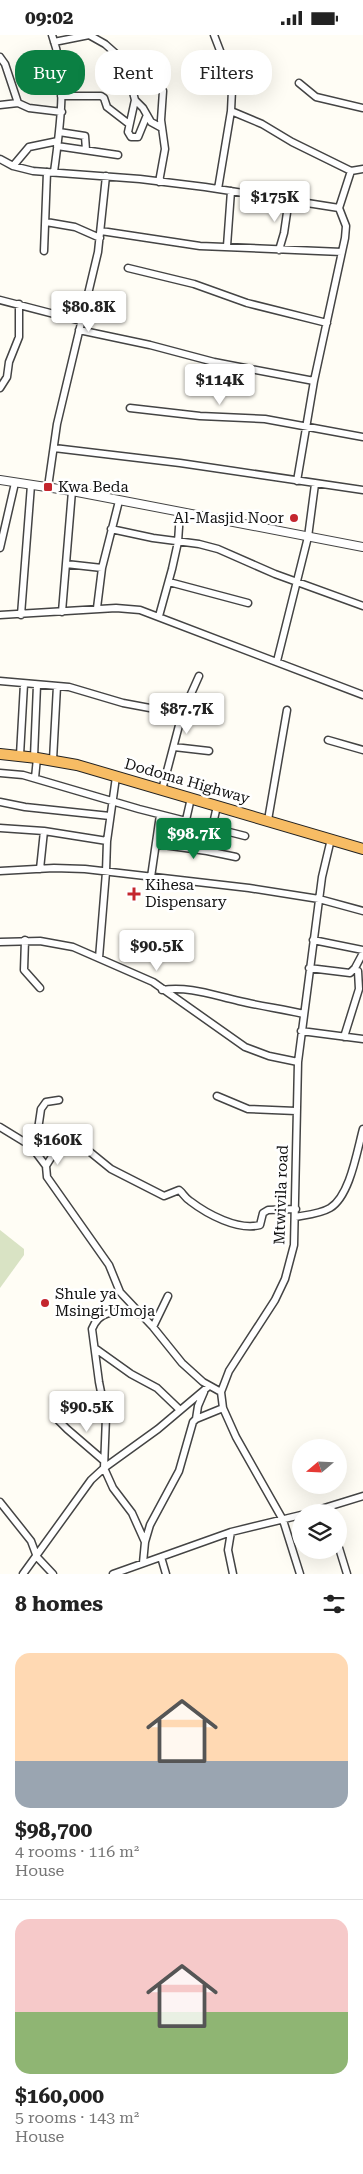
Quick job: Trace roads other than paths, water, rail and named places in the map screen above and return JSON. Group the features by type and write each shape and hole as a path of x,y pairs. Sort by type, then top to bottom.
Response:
{"highway":[{"name":"Dodoma Highway","path":"0,754 53,760 268,820 363,849"}],"street":[{"path":"52,35 56,50"},
{"path":"54,42 89,35 105,44 126,64 135,100 153,124 162,128"},
{"path":"214,35 232,90 231,111 218,189"},
{"path":"0,57 5,64 18,103"},
{"path":"299,83 316,97 363,108"},
{"path":"44,251 51,172 62,112 61,95 104,97 108,107 129,124"},
{"path":"159,182 165,149 162,128 163,95"},
{"path":"135,100 128,134 137,138 147,115"},
{"path":"0,105 18,103 29,108 62,112"},
{"path":"231,111 262,124 292,143 351,171 363,169"},
{"path":"59,132 85,135 86,150"},
{"path":"13,166 29,147 57,143 118,155"},
{"path":"0,159 13,166 51,172 218,189 339,208"},
{"path":"297,481 308,426 314,381 346,226 339,208 351,171"},
{"path":"48,487 57,425 101,235 106,177"},
{"path":"227,246 230,191"},
{"path":"280,250 289,199"},
{"path":"46,222 75,227 101,235 200,246 342,252"},
{"path":"128,268 194,284 247,303 327,323"},
{"path":"0,300 81,321"},
{"path":"0,388 7,377 8,366 19,337 18,304"},
{"path":"79,330 150,345 214,362 314,381"},
{"path":"130,408 200,416 253,417 363,437"},
{"path":"54,448 180,463 363,491"},
{"path":"0,480 72,491 363,547"},
{"path":"0,548 15,483"},
{"path":"276,661 308,537 315,484"},
{"path":"21,615 30,485"},
{"path":"62,612 72,491"},
{"path":"97,609 102,568 119,501"},
{"path":"159,616 178,542 180,512"},
{"path":"111,529 218,549 296,581 363,605"},
{"path":"66,564 102,568"},
{"path":"169,582 248,603"},
{"path":"0,615 97,609 140,610 363,695"},
{"path":"162,790 182,714 199,677"},
{"path":"0,681 68,687 123,703 182,714"},
{"path":"20,755 24,683"},
{"path":"35,778 37,685"},
{"path":"53,760 57,686"},
{"path":"268,820 287,710"},
{"path":"328,740 363,749"},
{"path":"174,747 209,751"},
{"path":"0,773 21,774 160,815 245,836"},
{"path":"99,958 107,841 116,777"},
{"path":"186,821 191,798"},
{"path":"0,802 25,807 110,816"},
{"path":"207,851 217,806"},
{"path":"151,877 160,815"},
{"path":"0,828 44,831 107,841"},
{"path":"40,869 44,831"},
{"name":"Mtwivila road","path":"221,1392 229,1371 275,1299 285,1279 294,1245 298,1062 318,899 331,839"},
{"path":"156,844 236,857"},
{"path":"0,871 69,868 106,872 249,888 318,899 363,911"},
{"path":"313,940 363,951 358,971 359,989 344,1037"},
{"path":"24,941 24,970 40,988"},
{"path":"0,942 56,943 99,958 144,977 245,1047 269,1057 298,1062"},
{"path":"309,968 334,972 358,971"},
{"path":"162,990 191,989 240,1001 304,1013"},
{"path":"302,1031 363,1039"},
{"path":"217,1096 248,1109 296,1111"},
{"path":"35,1150 41,1109 46,1102 59,1100"},
{"path":"0,1127 35,1150 46,1166"},
{"path":"295,1217 327,1210 338,1201 348,1182 363,1129"},
{"path":"296,1209 270,1209 265,1211 260,1225 240,1225 196,1205 188,1200 179,1190 164,1195 110,1169 79,1143 59,1145 46,1166 46,1173 52,1185 110,1265 120,1292 153,1327 182,1363 208,1387 221,1392 224,1407 236,1437 283,1520 300,1574"},
{"path":"153,1327 168,1296"},
{"path":"140,1314 104,1313 92,1326 99,1382 106,1417 104,1468 111,1484 132,1513 145,1542"},
{"path":"96,1349 130,1374 157,1388 180,1410"},
{"path":"22,1574 37,1557 84,1490 104,1468 134,1447 208,1387"},
{"path":"143,1563 145,1542 150,1525 179,1471 188,1435 196,1419 198,1406 208,1387"},
{"path":"196,1419 224,1407"},
{"path":"58,1420 103,1460"},
{"path":"343,1504 363,1496"},
{"path":"0,1502 31,1541 37,1557 53,1574"},
{"path":"116,1573 232,1532 292,1518"},
{"path":"232,1532 228,1550 233,1574"},
{"path":"160,1557 166,1574"},
{"path":"342,1559 347,1574"}],"place":[{"name":"Kwa Beda","path":"48,487"},
{"name":"Al-Masjid Noor","path":"294,518"},
{"name":"Kihesa Dispensary","path":"134,894"},
{"name":"Shule ya Msingi Umoja","path":"45,1303"}]}
